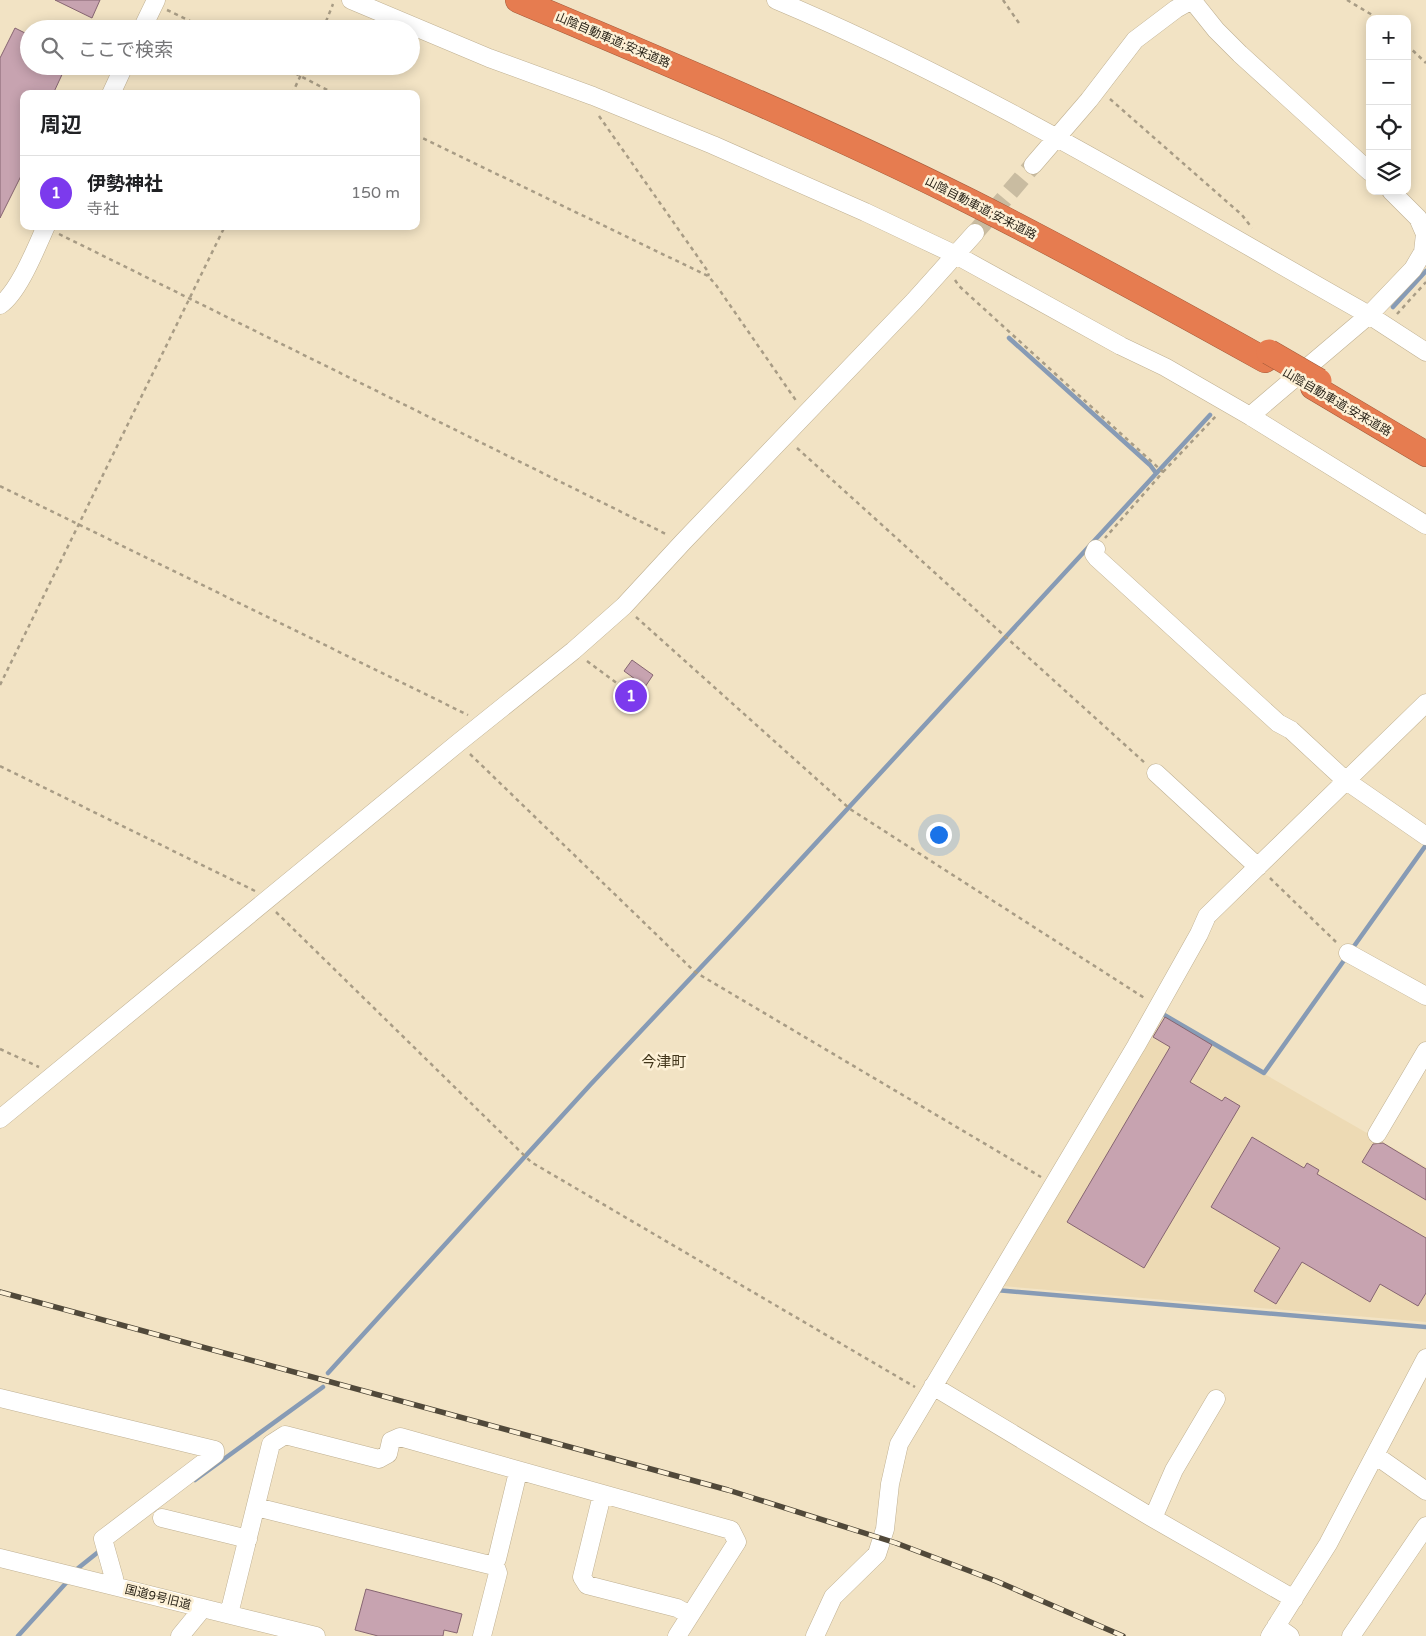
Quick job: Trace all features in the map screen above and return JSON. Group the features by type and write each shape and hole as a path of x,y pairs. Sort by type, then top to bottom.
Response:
{"highway":[{"name":"山陰自動車道;安来道路","path":"518,0 749,98 971,202 1267,356"},
{"name":"山陰自動車道;安来道路","path":"542,0 753,89 975,193 1118,268 1267,356 1426,444"},
{"name":"山陰自動車道;安来道路","path":"1316,384 1426,454"}],"street":[{"path":"351,0 399,20"},
{"path":"776,0 829,22 971,91 1056,137 1368,315 1426,352"},
{"path":"1033,165 1098,88 1135,40 1176,9 1192,0 1216,30 1240,54 1366,168"},
{"path":"146,20 155,2"},
{"path":"420,29 489,58 592,96 713,145 865,212 951,261 1165,368 1250,416 1426,525"},
{"path":"112,90 120,75"},
{"path":"1250,416 1368,315 1413,269 1423,252 1425,242 1423,226 1418,218 1396,195"},
{"path":"0,305 10,296 16,286 44,230"},
{"path":"0,1119 480,725 573,651 624,606 951,261 975,233"},
{"path":"1096,549 1094,554 1097,558 1278,723 1291,730 1346,780 1426,836"},
{"path":"815,1636 833,1597 877,1554 885,1529 890,1484 897,1449 930,1390 1158,1007 1200,934 1207,916 1346,780 1424,707"},
{"path":"1156,773 1258,867"},
{"path":"1348,953 1426,996"},
{"path":"1377,1134 1426,1051"},
{"path":"1279,1633 1294,1599 1328,1544 1424,1365"},
{"path":"930,1390 1294,1599"},
{"path":"0,1398 214,1450 215,1454 103,1539 114,1578 113,1586"},
{"path":"1153,1518 1174,1470 1216,1399"},
{"path":"229,1614 271,1444 285,1435 379,1459 388,1454 392,1442 400,1437 518,1472 731,1530 737,1542 677,1636"},
{"path":"1375,1455 1426,1491"},
{"path":"256,1507 490,1565 498,1559 518,1472"},
{"path":"602,1495 582,1577 587,1585 677,1608 690,1615"},
{"path":"162,1518 248,1539"},
{"path":"1351,1636 1426,1526"},
{"name":"国道9号旧道","path":"0,1558 316,1636"},
{"path":"482,1636 498,1573 494,1562"},
{"path":"180,1636 203,1608"}],"path":[{"path":"1003,0 1021,26"},
{"path":"1347,0 1372,15"},
{"path":"155,2 189,20"},
{"path":"327,20 333,4"},
{"path":"1411,49 1426,62"},
{"path":"294,90 300,76 327,90"},
{"path":"1098,88 1242,215"},
{"path":"592,96 596,112 709,273 708,276"},
{"path":"420,137 708,276 806,414"},
{"path":"52,230 683,542"},
{"path":"0,685 223,230"},
{"path":"951,261 959,286 1164,472"},
{"path":"1394,316 1426,282"},
{"path":"1096,549 1164,472 1228,404"},
{"path":"784,437 1156,773"},
{"path":"0,486 475,719 480,725"},
{"path":"624,606 850,809 1158,1007"},
{"path":"573,651 622,687"},
{"path":"458,743 695,972 1052,1184"},
{"path":"0,766 258,892 531,1162 930,1390"},
{"path":"1258,867 1348,953"},
{"path":"0,1049 53,1075"}],"shaded area":[{"path":"1162,1015 1426,1167 1426,1322 1002,1286"}],"building":[{"path":"55,0 100,0 92,18"},
{"path":"15,28 20,30 20,75 62,75 55,90 20,90 20,178 0,218 0,58"},
{"path":"632,660 653,675 633,705 622,697 635,679 624,671"},
{"path":"1165,1017 1212,1045 1190,1082 1222,1101 1225,1097 1240,1106 1144,1268 1067,1222 1170,1047 1153,1037"},
{"path":"1252,1137 1304,1168 1307,1163 1319,1170 1317,1174 1426,1238 1426,1293 1418,1306 1380,1284 1370,1302 1302,1262 1276,1304 1254,1291 1280,1248 1211,1207"},
{"path":"1383,1143 1426,1169 1426,1200 1362,1162 1373,1144"},
{"path":"366,1589 462,1614 457,1633 444,1630 443,1636 378,1636 355,1630"}],"waterway":[{"path":"1393,307 1426,271"},
{"path":"1009,338 1150,465 1156,473"},
{"path":"328,1373 591,1084 735,931 1210,415"},
{"path":"1352,949 1426,845"},
{"path":"1160,1014 1264,1073 1345,959"},
{"path":"996,1290 1426,1327"},
{"path":"195,1480 323,1387"},
{"path":"77,1569 102,1549"},
{"path":"18,1636 66,1583"}],"tunnel":[{"path":"975,233 1033,165"}],"railway":[{"path":"0,1292 728,1490 896,1543 996,1581 1123,1636"}],"place":[{"name":"伊勢神社","path":"631,696"}],"district":[{"name":"今津町","path":"664,1062"}]}
